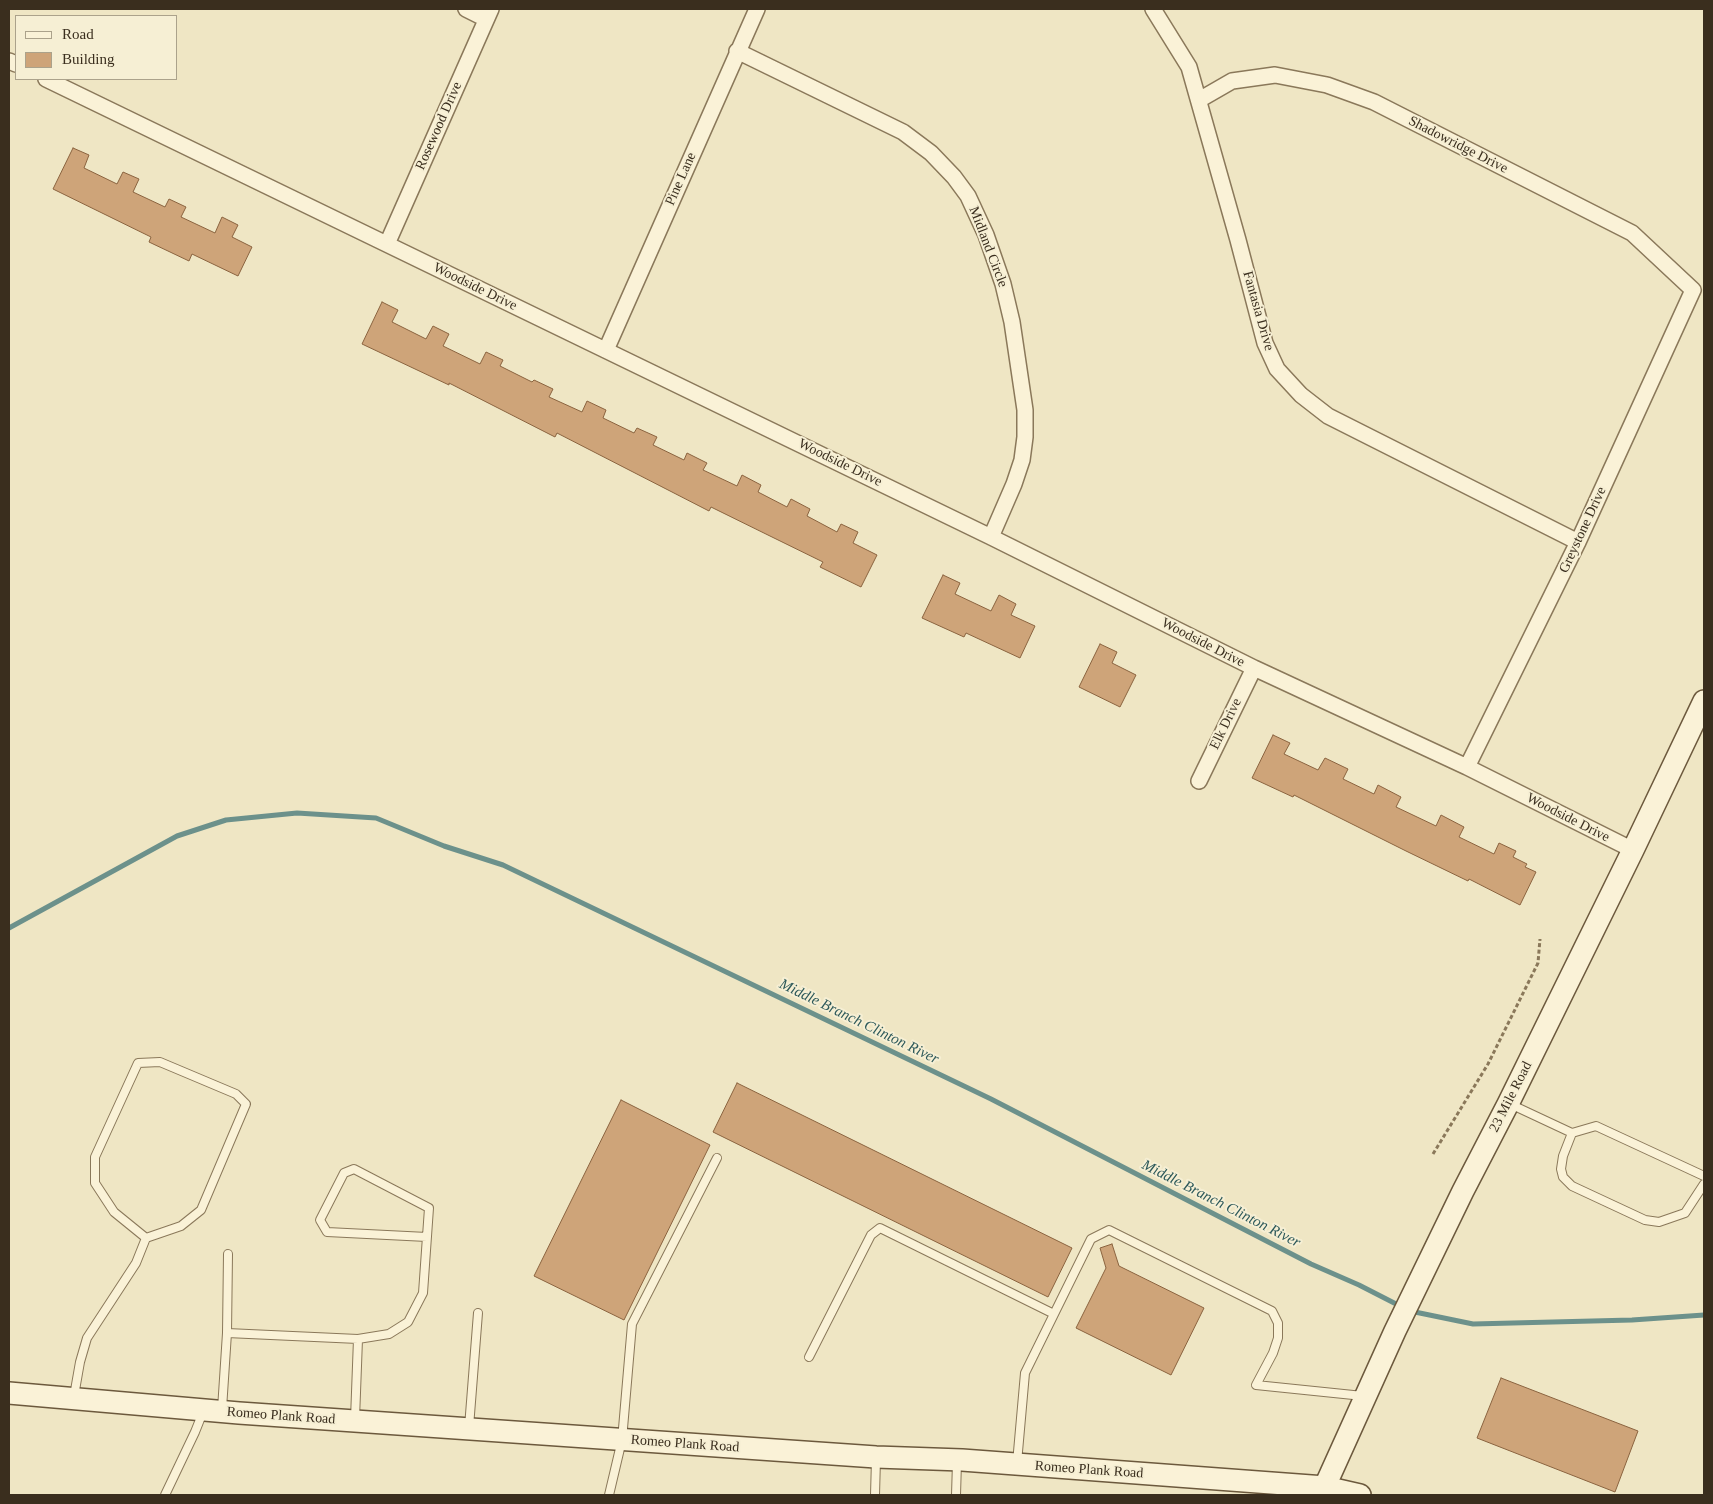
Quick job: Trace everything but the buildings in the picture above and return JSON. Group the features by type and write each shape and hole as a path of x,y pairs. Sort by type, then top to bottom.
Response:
{"main road":[{"name":"23 Mile Road","path":"1323,1491 1395,1331 1704,701"},
{"name":"Romeo Plank Road","path":"9,1393 213,1411 622,1440 876,1457 957,1460 1360,1495"}],"street":[{"path":"466,9 488,14"},
{"name":"Pine Lane","path":"606,350 757,9"},
{"name":"Fantasia Drive","path":"1153,9 1189,67 1238,240 1264,343 1277,369 1301,395 1328,416 1578,542"},
{"name":"Rosewood Drive","path":"387,244 488,14"},
{"name":"Midland Circle","path":"737,52 903,132 931,153 954,177 968,196 986,235 1003,284 1012,322 1025,410 1025,437 1022,460 1014,484 991,537"},
{"name":"Shadowridge Drive","path":"1199,100 1232,81 1275,75 1327,85 1374,102 1632,233 1693,290"},
{"name":"Woodside Drive","path":"48,80 991,537 1254,668 1467,767 1632,850"},
{"name":"Greystone Drive","path":"1467,767 1578,542 1693,290"},
{"name":"Elk Drive","path":"1199,781 1254,668"}],"lane":[{"path":"74,1398 80,1362 87,1338 136,1263 146,1238 181,1226 202,1210 246,1104 236,1094 160,1062 138,1064 95,1157 95,1183 114,1212 146,1238"},
{"path":"1508,1104 1572,1132 1596,1126 1704,1176"},
{"path":"1572,1132 1560,1169 1563,1177 1572,1186 1645,1220 1660,1222 1685,1213 1704,1184"},
{"path":"609,1495 622,1440 632,1324 717,1158"},
{"path":"227,1333 358,1339 389,1334 408,1322 423,1293 427,1237 429,1208 354,1169 344,1173 320,1220 327,1232 427,1237"},
{"path":"809,1357 871,1235 880,1228 1054,1314"},
{"path":"1017,1465 1025,1373 1091,1239 1109,1230 1272,1311 1278,1323 1278,1338 1273,1353 1256,1385 1366,1396"},
{"path":"165,1495 195,1432 213,1411 227,1333 228,1254"},
{"path":"469,1429 478,1313"},
{"path":"355,1421 358,1339"},
{"path":"875,1495 876,1457"},
{"path":"956,1495 957,1460"}],"path":[{"path":"1433,1154 1488,1064 1538,962 1540,939"}],"waterway":[{"name":"Middle Branch Clinton River","path":"9,928 177,836 226,820 297,813 376,818 444,846 503,865 991,1099 1311,1264 1400,1306"},
{"name":"Middle Branch Clinton River","path":"1410,1311 1473,1324 1632,1320 1704,1315"}]}
